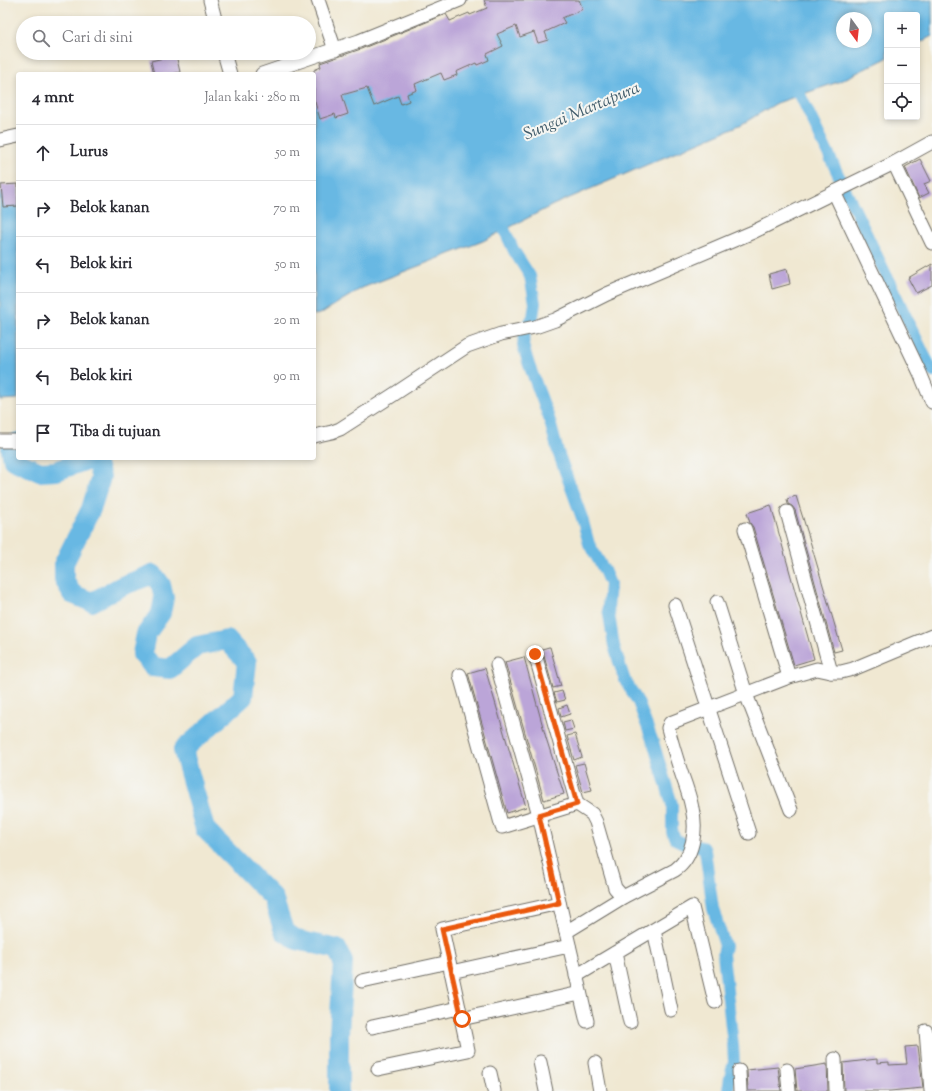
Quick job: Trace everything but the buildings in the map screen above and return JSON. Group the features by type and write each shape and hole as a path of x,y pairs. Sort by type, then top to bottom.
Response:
{"street":[{"path":"210,0 214,16"},
{"path":"318,0 335,50"},
{"path":"316,56 335,50 441,4 460,0"},
{"path":"226,60 229,72"},
{"path":"268,72 305,60"},
{"path":"0,140 16,136"},
{"path":"316,436 340,429 393,396 467,346 501,334 535,327 554,320 607,294 753,232 894,163 932,142"},
{"path":"894,163 932,243"},
{"path":"842,188 932,402"},
{"path":"0,441 16,441"},
{"path":"787,512 830,672"},
{"path":"745,529 789,677"},
{"path":"717,602 746,694 791,810"},
{"path":"675,605 749,833"},
{"path":"566,932 622,897 681,865 692,843 694,827 692,808 668,728 670,723 789,677 817,669 830,672 841,672 853,669 932,636"},
{"path":"535,654 577,804 592,814 596,822 616,888 622,897"},
{"path":"497,665 539,815 587,1021"},
{"path":"460,675 502,827 577,804"},
{"path":"378,1069 468,1050 442,929 559,903"},
{"path":"576,976 692,907 715,1002"},
{"path":"654,930 671,1010"},
{"path":"362,981 569,946"},
{"path":"615,953 630,1022"},
{"path":"372,1027 460,1014 580,993"},
{"path":"926,1031 931,1091"},
{"path":"835,1059 836,1091"},
{"path":"540,1062 546,1091"},
{"path":"595,1063 600,1091"},
{"path":"787,1070 789,1091"},
{"path":"738,1072 740,1091"},
{"path":"490,1073 494,1091"}],"water":[{"name":"Sungai Martapura","path":"516,0 932,0 932,36 920,42 920,12 884,12 884,59 838,82 777,103 742,124 553,205 483,241 362,288 320,314 316,315 316,73"},
{"path":"16,188 16,399 0,400 0,192"}],"waterway":[{"path":"793,80 932,371"},
{"path":"498,216 514,251 530,276 535,303 533,317 525,331 523,345 549,418 558,452 582,518 589,544 603,568 610,584 608,608 614,646 624,678 638,702 653,742 672,804 672,832 675,839 683,843 702,847 705,850 713,909 725,946 723,954 734,1062 728,1091"},
{"path":"16,444 11,449 13,460 40,472 56,471 86,460"},
{"path":"90,460 97,465 101,477 91,509 64,563 64,579 72,594 92,602 122,586 153,574 161,585 164,598 161,613 146,634 142,654 153,667 170,669 197,646 227,640 247,662 243,697 183,750 205,829 273,898 284,931 297,940 337,949 343,962 339,1034 339,1091"}],"route":[{"path":"462,1019 442,929 559,903 539,815 577,804 535,654"}]}
